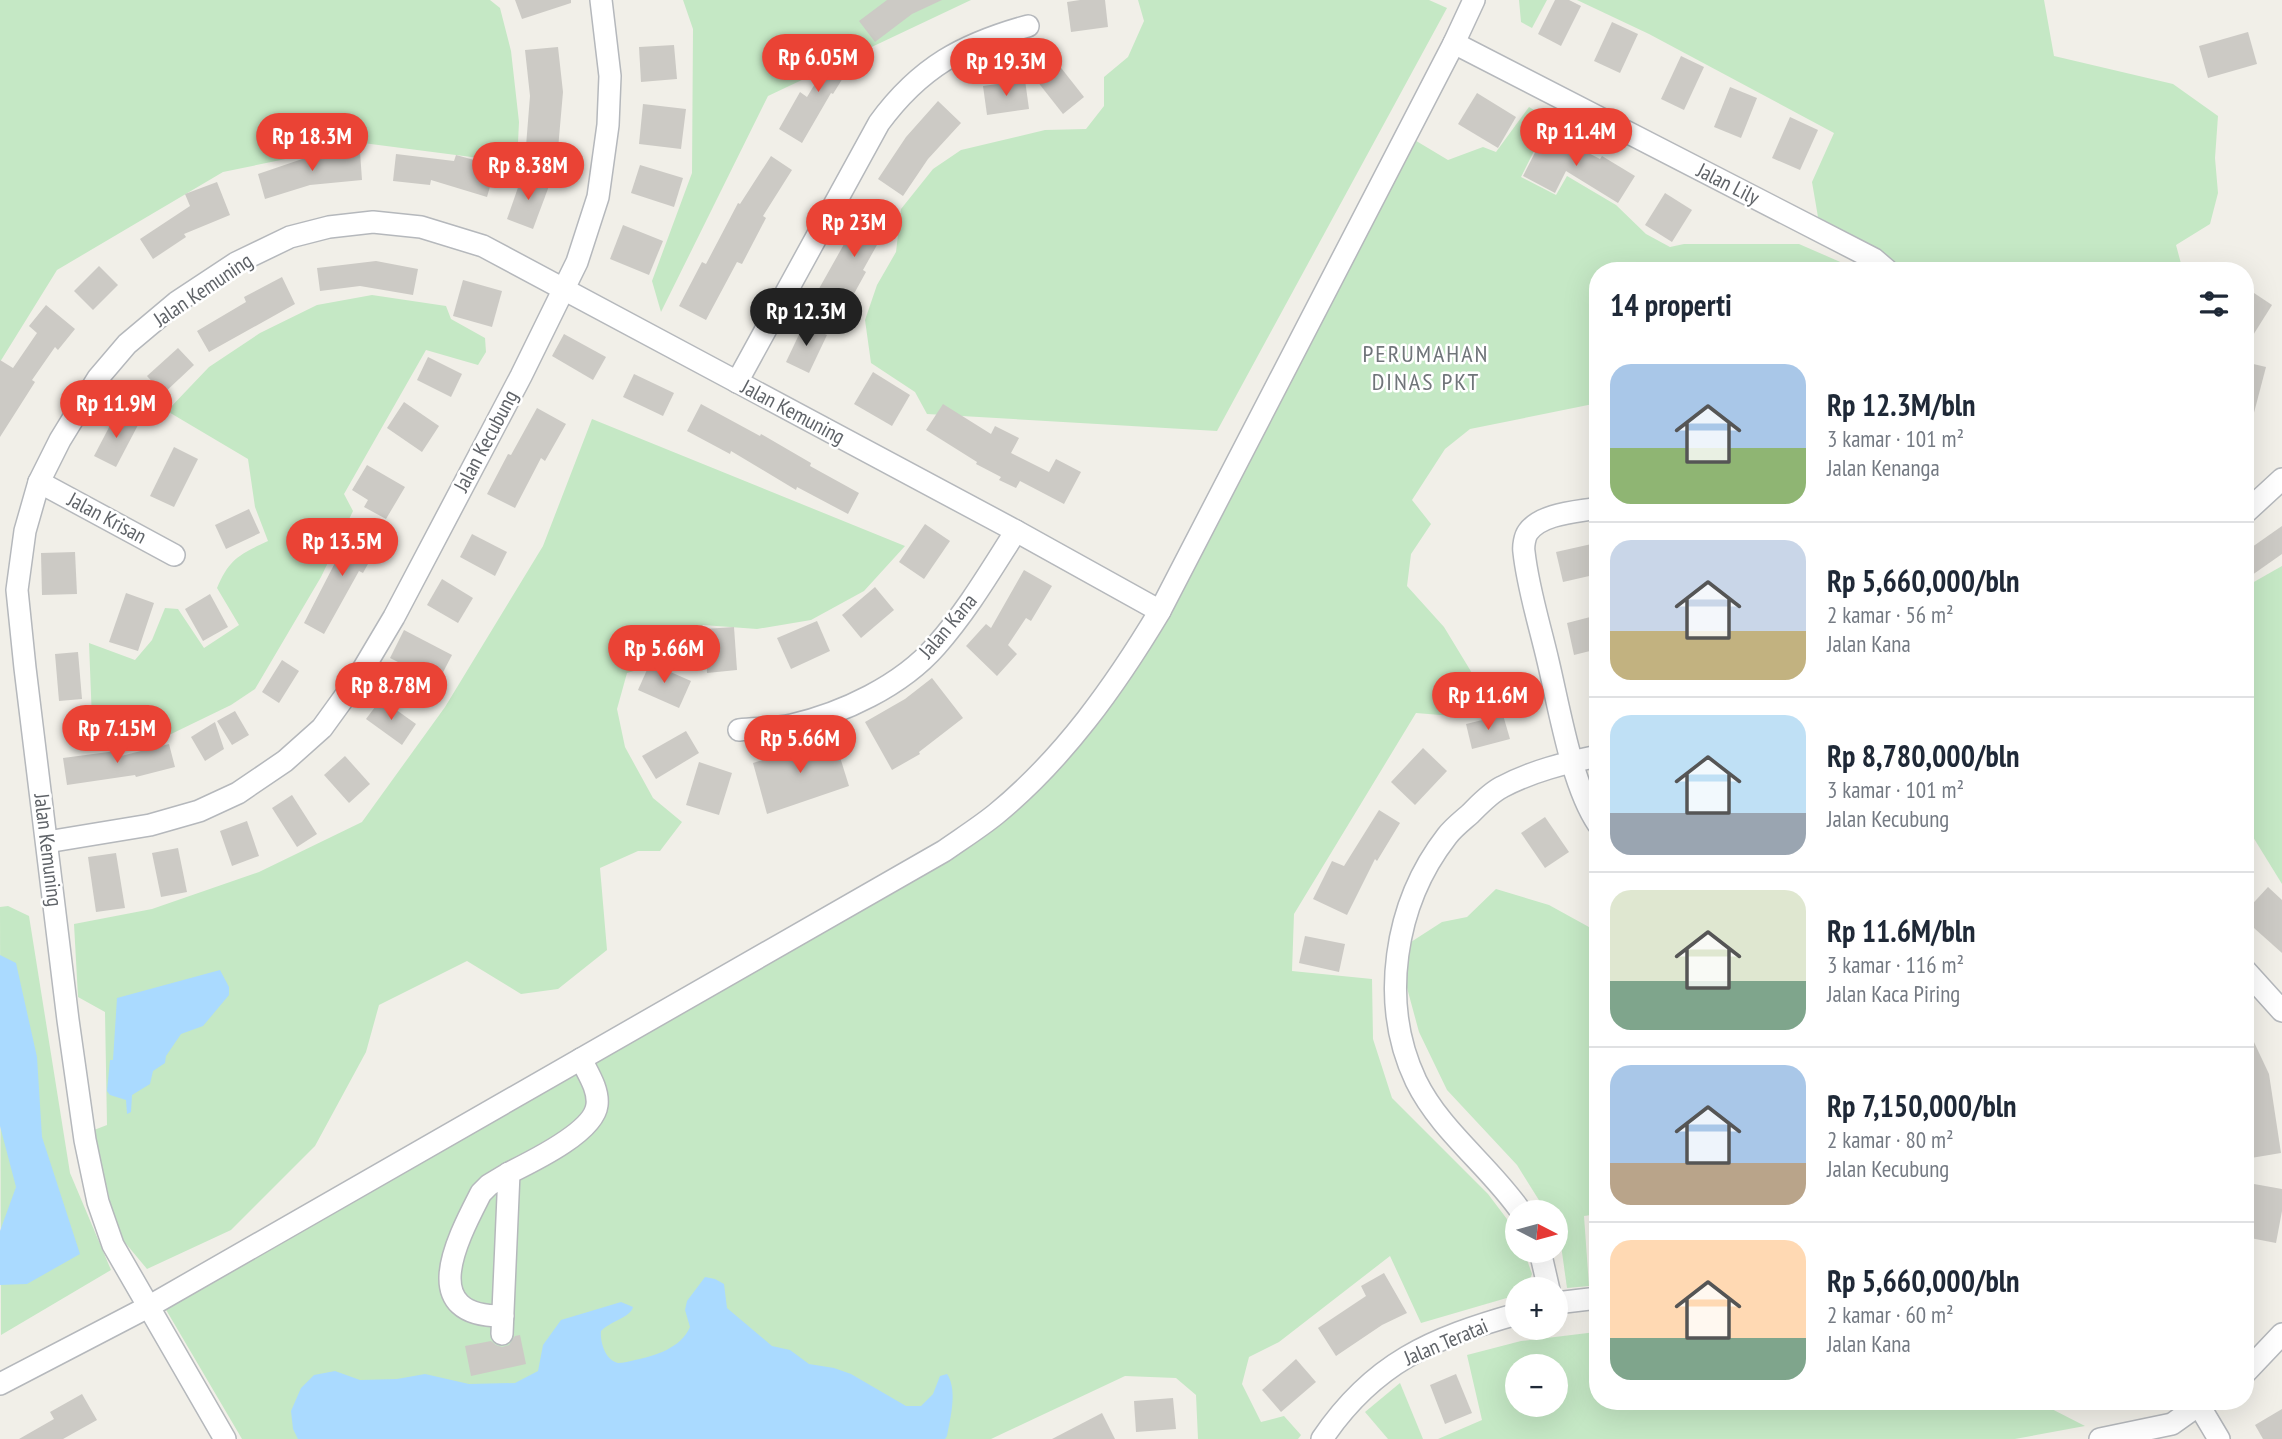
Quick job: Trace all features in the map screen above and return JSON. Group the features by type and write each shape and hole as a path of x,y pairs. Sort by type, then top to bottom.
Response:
{"street":[{"name":"Jalan Kecubung","path":"47,842 149,825 200,811 238,793 285,761 322,728 356,681 394,617 521,376 577,262 598,197 608,125 610,76 601,0"},
{"path":"0,1384 148,1307 944,851 996,814 1034,780 1083,724 1125,669 1160,611 1474,0"},
{"path":"737,382 879,123 895,101 918,79 953,54 989,37 1028,26"},
{"name":"Jalan Lily","path":"1454,43 1878,262"},
{"name":"Jalan Kemuning","path":"225,1439 130,1278 113,1245 98,1202 85,1140 17,590 25,531 39,482 60,440 98,379 127,344 177,302 226,269 290,237 329,227 373,222 421,227 483,246 1160,611"},
{"path":"2254,505 2282,479"},
{"name":"Jalan Krisan","path":"39,482 174,555"},
{"path":"1589,510 1538,523 1527,533 1524,549 1572,762 1589,809"},
{"name":"Jalan Kana","path":"739,730 790,726 825,716 865,698 903,675 934,648 967,606 1016,531"},
{"path":"1513,1200 1437,1116 1416,1081 1401,1041 1396,999 1397,951 1410,901 1425,868 1448,834 1500,788 1534,774 1589,758"},
{"path":"2254,980 2282,1011"},
{"path":"509,1172 502,1325 463,1307 453,1297 449,1284 450,1263 481,1193 509,1172 587,1127 595,1115 596,1093 581,1059"},
{"path":"1568,1302 1589,1299"},
{"name":"Jalan Teratai","path":"1322,1439 1349,1404 1387,1368 1425,1346 1453,1334 1505,1318"},
{"path":"2254,1364 2282,1334"},
{"path":"2100,1439 2172,1424 2190,1410"},
{"path":"2203,1410 2219,1439"}],"green space":[{"path":"0,0 490,0 500,8 511,51 519,122 517,163 363,143 223,172 57,270 0,362"},
{"path":"683,0 971,0 768,96 661,312 652,281 692,173 693,29"},
{"path":"1138,0 1429,0 1447,8 1217,431 927,414 915,392 871,363 865,320 877,285 896,252 901,209 933,169 961,150 1045,130 1086,129 1104,106 1104,77 1128,57 1144,21"},
{"path":"1519,0 1547,0 1532,28 1521,22"},
{"path":"1577,0 2044,0 2054,56 2173,84 2218,116 2215,158 2218,193 2210,224 2176,245 2181,262 1890,262 1878,250 1818,217 1812,182 1834,133 1649,34"},
{"path":"1529,107 1550,119 1521,177 1556,195 1567,176 1616,205 1646,234 1670,247 1684,244 1799,244 1840,262 1589,262 1589,405 1470,429 1445,449 1412,500 1431,524 1411,554 1407,586 1444,627 1492,706 1465,717 1416,713 1294,914 1292,971 1372,979 1373,1039 1392,1098 1488,1194 1505,1216 1505,1264 1529,1264 1531,1277 1505,1277 1505,1298 1421,1323 1390,1256 1279,1342 1249,1357 1242,1384 1261,1422 1284,1416 1301,1435 1298,1439 1198,1439 1196,1395 1176,1378 1125,1376 991,1439 242,1439 165,1308 998,817 1094,721 1413,139 1448,160 1483,147 1496,152"},
{"path":"372,295 446,306 451,319 485,338 486,352 478,365 426,350 344,494 353,511 321,577 255,689 231,705 167,736 93,746 89,643 135,660 152,640 165,608 178,609 204,648 239,625 217,588 226,570 236,558 268,541 255,507 248,459 167,411 209,367 260,333 317,305"},
{"path":"592,419 905,546 864,591 811,620 757,629 703,625 678,658 627,673 617,709 625,747 653,798 682,822 660,851 638,851 600,868 607,950 558,989 521,994 467,961 379,1005 366,1052 315,1146 231,1230 147,1269 117,1233 94,1130 107,1125 105,1012 78,997 74,924 152,909 259,872 362,822 445,707 543,546"},
{"path":"2282,566 2282,884 2254,839 2254,582"},
{"path":"1496,889 1549,905 1589,927 1589,1215 1584,1216 1589,1286 1568,1288 1564,1264 1568,1264 1568,1200 1539,1200 1517,1165 1447,1090 1419,1032 1397,951 1442,922 1467,917"},
{"path":"8,906 29,916 70,1173 111,1270 1,1335 0,907"},
{"path":"1589,1333 1589,1410 2054,1410 2085,1426 2015,1439 1438,1439 1482,1420 1467,1355 1521,1341 1568,1340 1568,1335"},
{"path":"1400,1383 1423,1439 1388,1439 1365,1412"}],"water":[{"path":"0,955 16,963 37,1057 42,1137 80,1254 27,1284 0,1285 0,1231 16,1187 0,1126"},
{"path":"220,970 229,987 229,995 203,1026 181,1034 166,1056 165,1063 153,1071 150,1084 132,1095 131,1112 127,1114 126,1100 110,1095 107,1091 110,1060 113,1060 117,998"},
{"path":"705,1277 724,1284 727,1308 772,1346 790,1350 809,1364 851,1374 906,1406 921,1406 933,1394 940,1376 947,1374 953,1396 947,1436 945,1439 298,1439 293,1429 291,1411 301,1388 314,1375 335,1371 360,1380 397,1379 425,1374 469,1384 515,1383 538,1371 543,1345 561,1320 621,1302 633,1307 628,1314 601,1331 601,1340 607,1354 618,1363 659,1353 674,1346 686,1334 690,1327 685,1310 687,1301"}],"building":[{"path":"515,0 571,0 571,3 522,19"},
{"path":"887,0 942,0 912,14 875,42 859,21"},
{"path":"1105,0 1108,27 1071,32 1067,2"},
{"path":"1555,0 1569,0 1581,6 1561,46 1538,34"},
{"path":"1612,22 1638,34 1620,73 1594,61"},
{"path":"2248,32 2257,64 2208,78 2199,46"},
{"path":"841,41 859,52 802,143 779,129 800,92 807,97"},
{"path":"674,45 677,79 641,82 639,47"},
{"path":"558,47 563,92 558,149 526,146 530,96 525,50"},
{"path":"1681,56 1704,67 1684,110 1661,99"},
{"path":"1058,64 1084,97 1063,114 1037,81"},
{"path":"1025,80 1029,109 987,115 983,86"},
{"path":"1730,87 1757,98 1741,138 1714,127"},
{"path":"1477,93 1516,117 1498,148 1458,124"},
{"path":"938,101 961,123 928,159 903,196 878,179 906,137"},
{"path":"643,104 686,109 681,149 639,144"},
{"path":"1790,117 1818,130 1800,170 1772,158"},
{"path":"1546,131 1600,159 1602,156 1635,176 1618,203 1566,171 1555,193 1523,176"},
{"path":"360,152 362,180 310,185 265,199 258,174 311,156"},
{"path":"396,154 454,161 456,155 496,166 487,197 431,180 430,185 393,181"},
{"path":"771,156 792,170 763,216 766,218 742,264 737,262 706,320 679,306 702,262 706,264 738,203 740,204"},
{"path":"640,165 683,178 674,207 631,193"},
{"path":"522,176 549,186 533,229 507,219"},
{"path":"217,182 230,215 184,234 186,237 153,259 140,239 190,206 185,194"},
{"path":"1665,193 1692,210 1672,242 1645,225"},
{"path":"866,205 891,220 863,270 866,272 845,310 816,294"},
{"path":"623,225 663,241 649,275 610,259"},
{"path":"376,261 418,269 413,295 360,286 320,291 317,268"},
{"path":"99,266 118,285 93,310 74,291"},
{"path":"282,277 295,304 209,352 197,331 246,302 244,297"},
{"path":"463,280 502,291 492,327 453,316"},
{"path":"2254,293 2272,305 2254,334"},
{"path":"46,305 75,329 58,350 55,347 32,380 35,382 0,437 0,360 13,368 37,333 29,326"},
{"path":"804,324 827,335 809,373 786,362"},
{"path":"564,334 606,357 593,380 552,356"},
{"path":"178,348 194,365 163,394 147,376"},
{"path":"428,357 462,374 451,397 417,380"},
{"path":"2254,364 2266,367 2254,413"},
{"path":"873,372 910,395 892,426 854,404"},
{"path":"634,374 674,393 663,416 623,397"},
{"path":"404,402 439,426 422,452 387,428"},
{"path":"701,404 760,436 761,434 811,463 810,466 859,493 848,514 797,487 796,490 731,451 730,454 687,431"},
{"path":"943,404 991,434 995,426 1019,438 1011,453 1049,472 1056,459 1081,472 1064,504 1020,481 1016,488 999,480 1001,477 976,464 977,462 926,430"},
{"path":"537,408 566,424 545,461 541,458 515,508 487,494"},
{"path":"116,414 138,425 116,467 94,456"},
{"path":"174,447 198,459 174,507 150,496"},
{"path":"367,465 405,487 386,519 364,507 368,500 352,490"},
{"path":"249,509 260,533 226,549 215,525"},
{"path":"925,524 950,541 924,579 899,562"},
{"path":"354,526 380,542 363,573 359,571 324,634 304,623"},
{"path":"2282,526 2282,554 2254,574 2254,546"},
{"path":"472,534 507,552 495,576 460,557"},
{"path":"1589,545 1589,576 1563,582 1556,552"},
{"path":"75,552 77,594 42,595 41,553"},
{"path":"1024,570 1052,586 1031,621 1026,618 1008,645 1017,654 997,676 966,646 986,624 991,628"},
{"path":"442,579 473,598 458,623 427,605"},
{"path":"875,587 894,610 861,638 842,615"},
{"path":"126,593 154,603 138,651 109,642"},
{"path":"210,594 228,627 203,641 185,609"},
{"path":"1589,617 1589,651 1574,655 1567,623"},
{"path":"817,621 830,651 791,669 777,638"},
{"path":"734,627 737,670 707,673 704,629"},
{"path":"404,630 452,655 438,682 390,658"},
{"path":"78,652 82,699 59,701 55,654"},
{"path":"282,660 299,671 279,703 262,692"},
{"path":"650,663 691,681 679,708 638,690"},
{"path":"932,678 963,718 919,752 920,754 892,770 865,722 905,699"},
{"path":"381,699 416,724 402,745 366,719"},
{"path":"235,711 249,735 232,745 217,721"},
{"path":"1503,715 1510,739 1472,749 1466,724"},
{"path":"215,722 224,749 205,761 191,737"},
{"path":"686,731 699,753 656,779 642,756"},
{"path":"834,738 849,786 767,814 753,763"},
{"path":"169,744 175,767 136,777 135,775 67,785 63,758 116,751 117,757"},
{"path":"1423,748 1447,771 1415,805 1391,782"},
{"path":"345,756 370,784 349,803 324,775"},
{"path":"699,762 732,773 719,815 686,805"},
{"path":"292,795 317,834 297,847 272,808"},
{"path":"1379,810 1400,823 1377,861 1375,859 1347,915 1313,899 1332,861 1344,866"},
{"path":"1545,817 1569,852 1545,868 1521,833"},
{"path":"247,821 259,856 232,866 220,831"},
{"path":"178,848 187,892 161,897 152,853"},
{"path":"116,853 125,908 96,912 88,857"},
{"path":"2268,887 2282,900 2282,953 2254,928 2254,902"},
{"path":"1305,936 1345,944 1339,972 1299,963"},
{"path":"2254,1042 2269,1074 2281,1153 2254,1158"},
{"path":"2254,1184 2282,1189 2282,1211 2276,1243 2254,1239"},
{"path":"1384,1273 1407,1313 1382,1325 1336,1356 1318,1328 1366,1296 1361,1286"},
{"path":"520,1335 526,1364 471,1376 465,1346 491,1341 502,1347 509,1345 515,1336"},
{"path":"1296,1359 1316,1382 1281,1412 1262,1390"},
{"path":"1456,1374 1472,1413 1445,1424 1430,1385"},
{"path":"82,1394 97,1420 63,1439 19,1439 54,1419 50,1412"},
{"path":"1173,1398 1176,1429 1136,1432 1134,1401"},
{"path":"2282,1409 2282,1439 2263,1439 2255,1425"},
{"path":"1102,1413 1115,1439 1052,1439"}],"district":[{"name":"PERUMAHAN DINAS PKT","path":"1426,368"}]}
